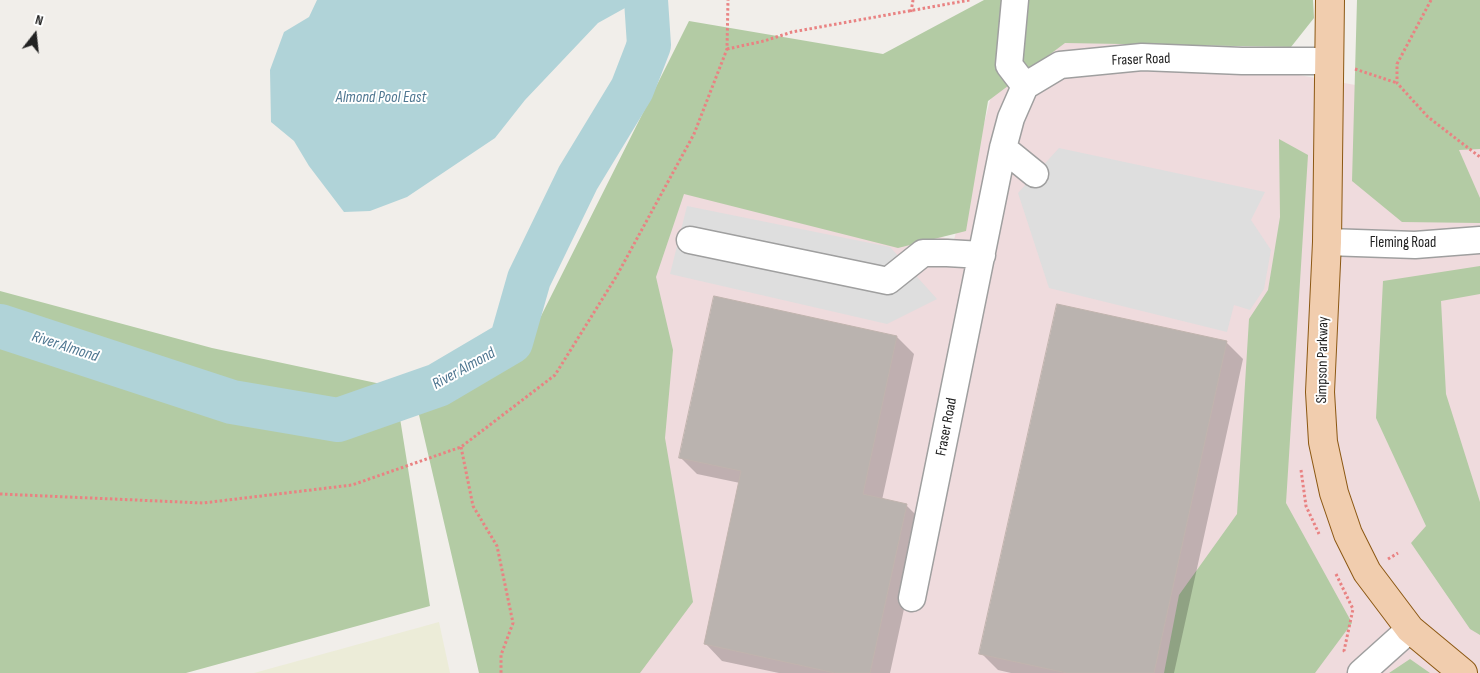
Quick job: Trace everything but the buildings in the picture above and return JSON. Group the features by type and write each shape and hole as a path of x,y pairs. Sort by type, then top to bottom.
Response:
{"main road":[{"name":"Simpson Parkway","path":"1330,0 1327,242 1320,392 1323,442 1334,493 1348,534 1367,572 1410,628 1463,673"}],"street":[{"path":"1015,0 1008,65 1025,86"},
{"name":"Fraser Road","path":"912,598 1003,148 1011,118 1025,86 1060,65 1142,57 1242,61 1329,61"},
{"path":"1003,148 1035,174"},
{"path":"690,240 888,281 922,253 982,255"},
{"name":"Fleming Road","path":"1327,242 1415,246 1480,240"},
{"path":"1362,672 1410,628"}],"path":[{"path":"0,494 203,503 352,485 461,446 554,375 616,277 694,134 727,49 728,0"},
{"path":"911,12 913,0"},
{"path":"727,49 764,42 792,32 970,0"},
{"path":"1397,83 1397,64 1431,0"},
{"path":"1329,61 1397,83 1428,117 1480,157"},
{"path":"461,446 474,506 497,546 513,623 501,655 501,673"},
{"path":"1299,464 1306,506 1321,539"},
{"path":"1336,572 1352,609 1344,651 1362,672"}],"shaded area":[{"path":"1061,33 1480,107 1480,673 576,673 540,477 680,178 954,240 994,85"},
{"path":"1059,148 1265,192 1251,220 1271,250 1264,289 1250,310 1234,305 1227,332 1049,288 1018,193"},
{"path":"687,206 890,247 937,299 887,324 670,274"}],"green space":[{"path":"984,0 1313,0 1314,18 1291,47 1065,43 988,101 966,231 898,248 684,194 656,277 673,350 665,438 693,602 640,673 479,673 416,402 524,350 689,21 883,54"},
{"path":"1357,0 1480,0 1480,149 1459,150 1480,198 1480,223 1402,222 1352,181"},
{"path":"1279,139 1308,155 1286,503 1352,623 1315,673 1164,673 1179,595 1237,514 1249,319 1268,290 1280,217"},
{"path":"1480,266 1480,294 1441,301 1446,394 1480,502 1480,635 1470,629 1411,543 1426,526 1376,418 1383,281"},
{"path":"0,291 212,348 395,387 430,606 186,673 0,673"},
{"path":"439,622 450,673 254,673"},
{"path":"1410,659 1430,673 1389,673"}],"water":[{"name":"Almond Pool East","path":"317,0 665,0 668,17 659,58 624,59 628,34 625,8 598,23 525,100 495,138 407,197 370,211 344,212 309,166 294,141 271,122 270,70 284,32 309,17"}],"waterway":[{"name":"River Almond","path":"0,326 232,402 338,420 438,385 511,342 529,279 578,178 632,89 649,45 646,0"}]}
